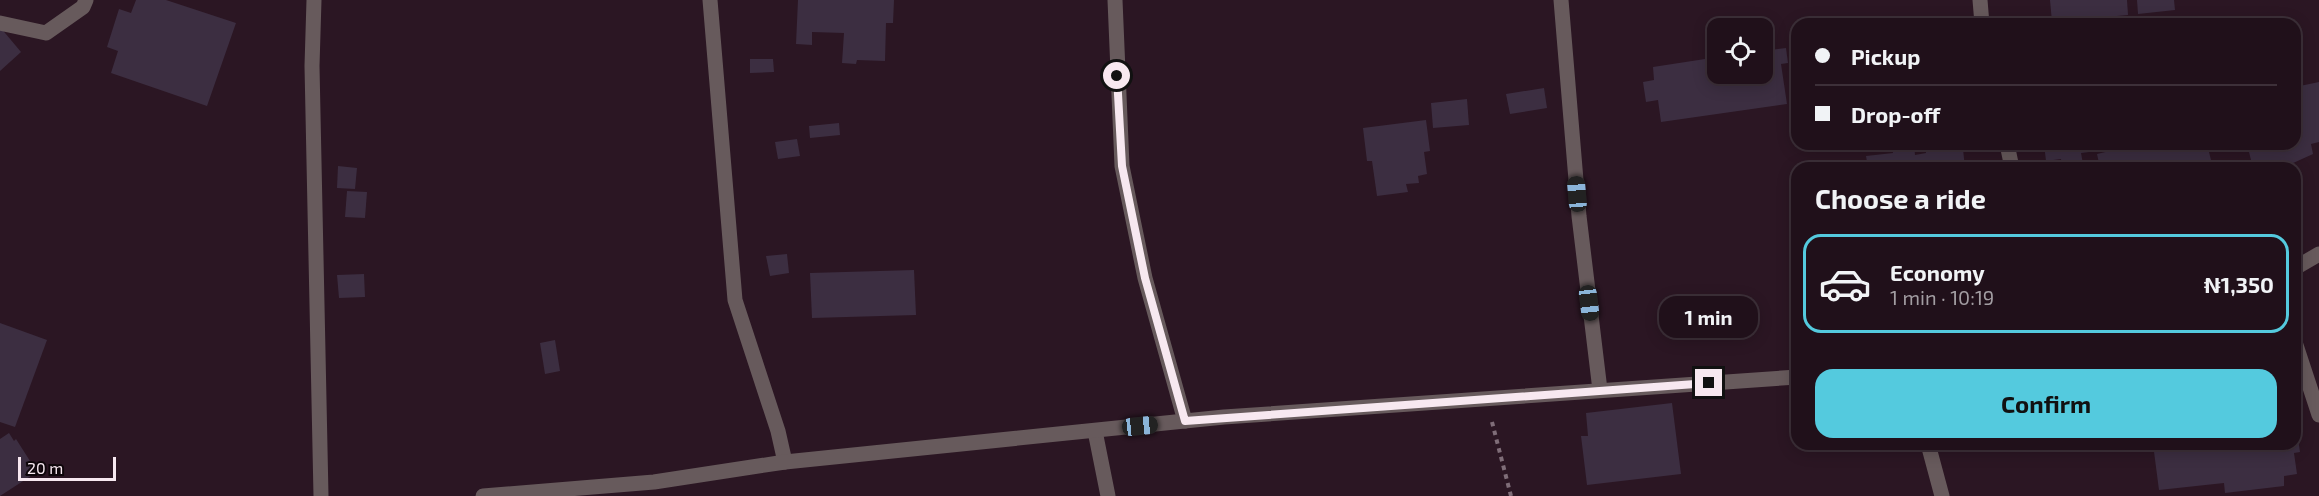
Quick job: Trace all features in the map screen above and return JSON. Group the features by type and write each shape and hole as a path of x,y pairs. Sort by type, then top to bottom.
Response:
{"street":[{"path":"0,23 46,33 83,7 86,0"},
{"path":"314,0 312,66 321,496"},
{"path":"710,0 735,300 778,431 785,462"},
{"path":"1115,0 1122,166 1145,278 1185,421"},
{"path":"1561,0 1579,216 1600,390"},
{"path":"1980,0 1982,18"},
{"path":"2301,264 2319,254"},
{"path":"2301,360 2319,415"},
{"path":"483,496 655,489 785,462 1185,421 1791,377"},
{"path":"1095,430 1108,496"},
{"path":"1930,450 1942,496"}],"path":[{"path":"1486,398 1511,496"}],"building":[{"path":"136,0 166,0 236,23 207,106 111,73 118,51 107,47 119,9 131,13"},
{"path":"798,0 894,0 893,23 886,23 885,61 857,60 856,64 842,63 844,33 812,32 812,45 796,44"},
{"path":"2050,0 2127,0 2128,15 2052,18"},
{"path":"2137,0 2174,0 2175,10 2138,14"},
{"path":"0,27 21,52 0,71"},
{"path":"1786,48 1788,63 1781,64 1787,104 1661,122 1658,100 1646,102 1643,82 1654,80 1653,67 1707,59 1707,84 1773,84 1773,50"},
{"path":"750,59 773,59 774,72 750,73"},
{"path":"2319,82 2319,142 2311,144 2313,154 2295,162 2252,162 2248,150 2301,150 2301,86"},
{"path":"1544,88 1547,108 1510,114 1506,94"},
{"path":"1467,99 1469,125 1433,128 1431,103"},
{"path":"1426,120 1430,151 1424,152 1427,174 1418,176 1419,183 1406,184 1408,192 1377,196 1372,161 1367,161 1363,128"},
{"path":"839,123 840,135 810,138 809,126"},
{"path":"797,139 800,156 778,159 775,142"},
{"path":"1892,150 1915,150 1915,155 1926,153 1926,150 1963,150 1964,162 1867,162 1866,156 1893,153"},
{"path":"2045,150 2089,150 2089,152 2081,153 2083,162 2061,162 2061,159 2046,161"},
{"path":"2114,150 2208,150 2211,160 2205,162 2099,162 2097,154"},
{"path":"338,166 357,168 355,189 337,188"},
{"path":"347,191 367,192 365,218 345,217"},
{"path":"787,254 789,273 770,276 766,256"},
{"path":"914,270 916,315 812,318 810,273"},
{"path":"364,274 365,297 339,298 337,275"},
{"path":"0,323 47,340 15,427 0,422"},
{"path":"555,340 560,371 545,374 540,343"},
{"path":"1672,403 1681,474 1587,485 1581,436 1588,436 1586,413"},
{"path":"9,433 14,441 16,439 37,472 0,496 0,439"},
{"path":"2154,450 2300,450 2300,452 2294,453 2297,474 2284,476 2284,486 2225,493 2224,483 2159,490"}],"route":[{"path":"1117,76 1122,166 1145,278 1185,421 1709,383"}]}
